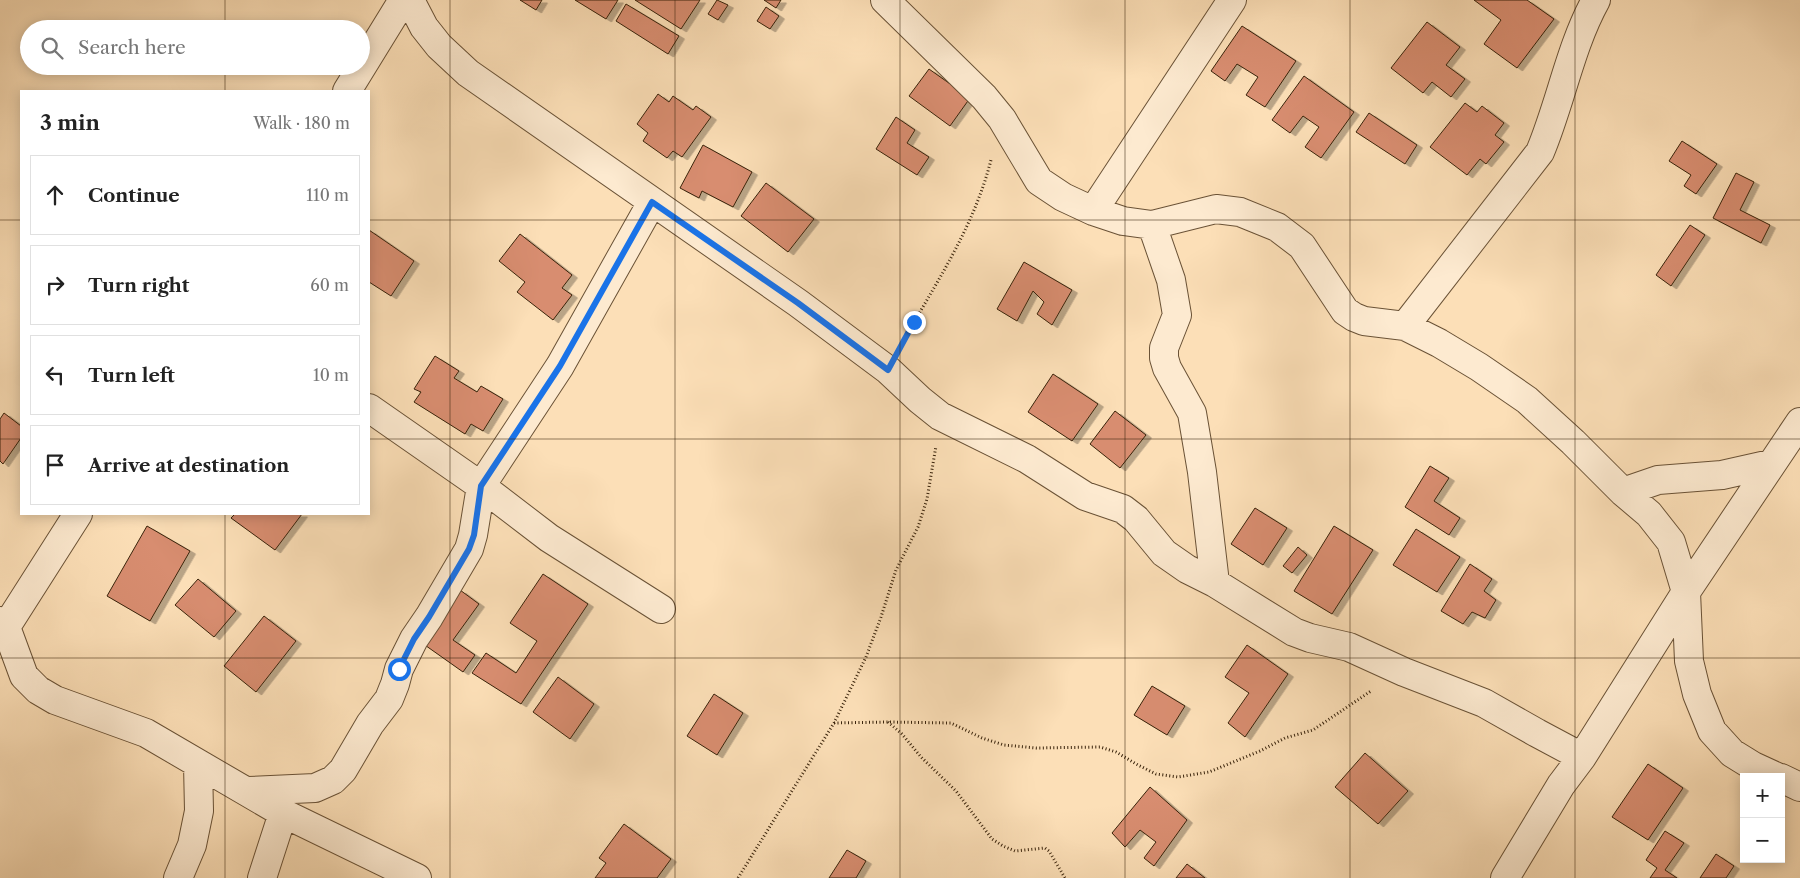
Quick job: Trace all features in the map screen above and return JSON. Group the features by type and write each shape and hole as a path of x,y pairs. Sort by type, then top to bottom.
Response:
{"street":[{"path":"370,54 403,0"},
{"path":"410,0 424,27 439,46 468,73 798,303 888,370 940,416 1027,459 1085,496 1123,509 1136,519 1164,553 1187,570 1215,583 1294,632 1310,638 1349,647 1404,672 1484,703 1582,756"},
{"path":"885,0 984,97 1002,119 1039,181 1063,197 1093,211 1124,221 1152,225 1216,209 1240,212 1277,227 1302,246 1345,311 1364,321 1404,326 1455,353 1527,400 1573,442 1623,492 1649,514 1671,542 1686,592 1689,661 1697,694 1712,731 1732,753 1768,773"},
{"path":"1093,211 1232,0"},
{"path":"1404,326 1540,152 1586,19 1596,0"},
{"path":"348,90 357,75"},
{"path":"248,791 316,788 333,780 343,770 370,724 389,698 399,669 414,639 469,549 474,535 481,486 560,366 652,202"},
{"path":"1152,225 1171,280 1177,315 1164,348 1164,358 1167,368 1192,414 1202,472 1215,583"},
{"path":"370,409 481,486 548,538 661,610"},
{"path":"1505,878 1686,592 1799,425"},
{"path":"1623,492 1658,480 1722,475 1771,464"},
{"path":"77,515 3,624 24,676 38,690 55,700 146,733 283,813 417,878"},
{"path":"178,878 192,844 199,811 198,764"},
{"path":"1785,780 1800,787"},
{"path":"262,878 283,813"}],"path":[{"path":"888,370 951,261 971,220 984,188 1002,119"},
{"path":"738,878 834,723 875,633 896,570 918,527 927,499 940,416"},
{"path":"834,723 951,723 1004,746 1036,748 1100,747 1116,752 1138,766 1156,774 1178,777 1209,772 1260,751 1285,738 1313,730 1361,696 1404,672"},
{"path":"888,722 902,734 920,757 956,791 992,839 1015,851 1045,848 1050,851 1064,878"}],"building":[{"path":"520,0 542,0 536,10"},
{"path":"575,0 618,0 606,19"},
{"path":"635,0 700,0 681,29"},
{"path":"717,0 728,5 718,20 708,14"},
{"path":"764,0 781,0 776,8"},
{"path":"1474,0 1527,0 1554,19 1517,68 1484,44 1501,20"},
{"path":"626,4 679,36 668,54 616,21"},
{"path":"766,7 779,16 770,29 757,21"},
{"path":"1427,22 1460,47 1446,65 1465,79 1451,97 1432,82 1423,93 1391,68"},
{"path":"1242,26 1296,61 1265,107 1246,95 1258,77 1237,64 1225,81 1211,71"},
{"path":"929,69 970,98 950,126 909,96"},
{"path":"1304,76 1354,112 1321,158 1305,147 1319,127 1303,116 1290,133 1272,120"},
{"path":"658,94 669,102 673,96 693,110 696,106 711,117 682,157 673,151 667,158 643,141 648,133 637,124"},
{"path":"1465,103 1477,112 1482,106 1504,123 1495,135 1504,142 1486,164 1480,159 1467,175 1430,147"},
{"path":"1369,113 1417,145 1405,164 1356,132"},
{"path":"896,117 915,130 907,143 929,157 917,175 876,149"},
{"path":"1682,141 1717,164 1696,194 1684,186 1691,175 1669,161"},
{"path":"703,145 752,172 733,207 702,191 699,198 680,188"},
{"path":"1736,173 1754,182 1740,210 1770,225 1761,243 1713,218"},
{"path":"766,183 814,219 788,252 741,216"},
{"path":"1690,225 1705,235 1671,286 1656,275"},
{"path":"370,231 414,261 391,296 370,283"},
{"path":"520,234 572,275 562,288 572,295 553,320 517,292 525,282 499,261"},
{"path":"1024,262 1072,290 1052,325 1037,314 1044,302 1033,291 1017,321 997,309"},
{"path":"435,356 459,371 454,378 477,392 481,386 503,399 483,431 471,424 465,434 414,402 421,392 414,389"},
{"path":"1053,374 1098,404 1072,441 1028,412"},
{"path":"1115,411 1146,435 1120,468 1090,444"},
{"path":"4,413 20,425 20,439 3,464 0,461 0,419"},
{"path":"1430,466 1449,478 1434,501 1460,518 1449,535 1405,507"},
{"path":"1255,508 1287,528 1263,565 1231,544"},
{"path":"234,515 301,515 275,550 231,518"},
{"path":"147,526 190,551 150,621 107,596"},
{"path":"1334,526 1373,550 1332,614 1294,591"},
{"path":"1416,529 1460,557 1437,592 1393,565"},
{"path":"1298,547 1307,555 1292,573 1283,566"},
{"path":"1470,564 1492,579 1484,591 1496,600 1485,618 1472,612 1463,624 1441,611"},
{"path":"543,574 588,604 521,704 472,673 486,653 516,673 537,641 510,623"},
{"path":"198,579 236,611 214,637 175,605"},
{"path":"460,590 479,604 453,640 475,655 463,672 422,643"},
{"path":"264,616 296,641 256,692 224,666"},
{"path":"1247,645 1288,674 1245,737 1228,723 1249,693 1225,677"},
{"path":"558,677 594,704 570,739 533,712"},
{"path":"1152,686 1185,706 1167,735 1134,715"},
{"path":"714,694 743,713 717,755 687,736"},
{"path":"1365,753 1408,791 1378,824 1335,787"},
{"path":"1648,764 1683,788 1648,840 1612,817"},
{"path":"1150,787 1187,820 1154,866 1144,858 1156,842 1140,830 1125,847 1112,833"},
{"path":"624,824 671,859 657,878 595,878 606,863 599,858"},
{"path":"1665,831 1684,843 1665,870 1677,878 1650,878 1657,868 1646,860"},
{"path":"847,850 866,861 856,878 829,878"},
{"path":"1716,854 1734,866 1726,878 1700,878"},
{"path":"1187,864 1205,878 1176,878"}],"route":[{"path":"399,669 414,639 469,549 474,535 481,486 560,366 652,202 798,303 888,370 914,322"}]}
